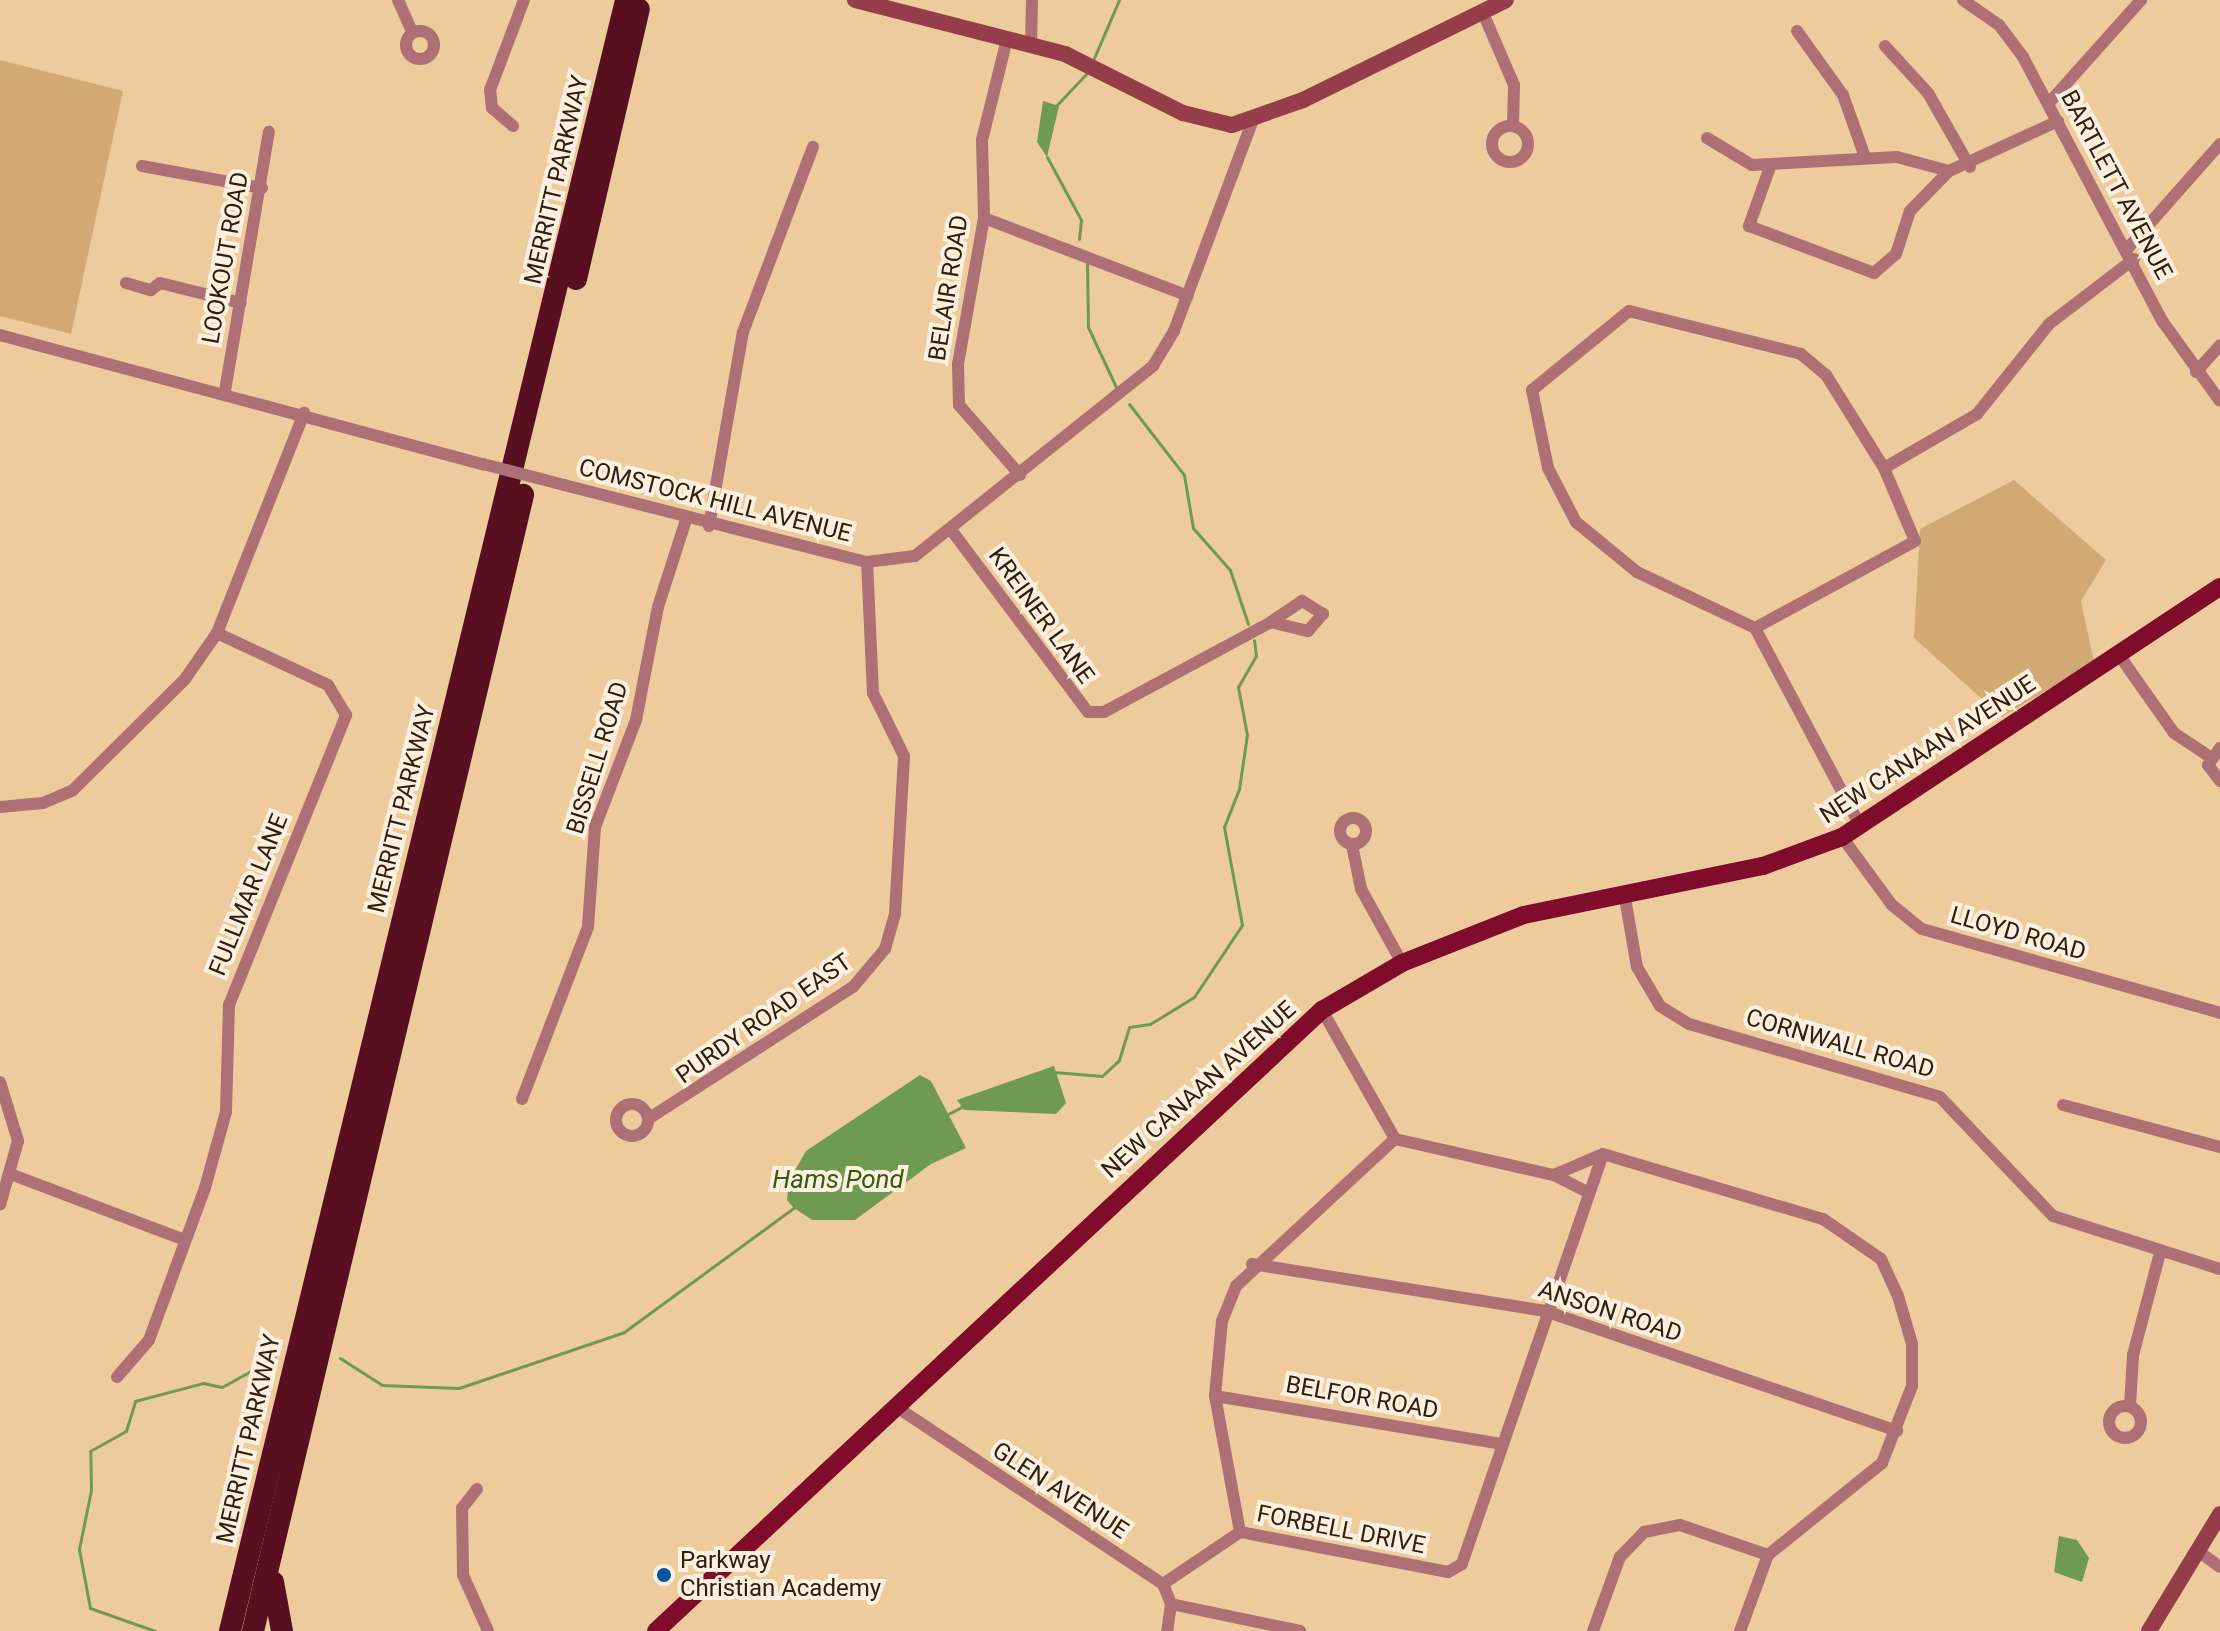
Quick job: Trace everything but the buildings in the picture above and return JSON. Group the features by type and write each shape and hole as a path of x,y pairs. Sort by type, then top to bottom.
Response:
{"highway":[{"name":"MERRITT PARKWAY","path":"230,1631 626,0"},
{"name":"MERRITT PARKWAY","path":"253,1631 641,0"},
{"path":"279,1522 273,1605 282,1631"}],"main road":[{"name":"NEW CANAAN AVENUE","path":"656,1631 1322,1010 1402,963 1524,915 1624,892 1763,866 1842,837 2220,587"}],"street":[{"path":"398,0 412,32"},
{"path":"513,126 492,108 490,90 524,0"},
{"path":"855,0 1077,58 1204,121 1252,122 1506,0"},
{"path":"1031,45 1032,0"},
{"name":"BARTLETT AVENUE","path":"1963,0 2007,34 2196,372 2220,401"},
{"path":"2048,104 2141,0"},
{"path":"1483,13 1514,85 1513,126"},
{"path":"1797,31 1843,95 1865,157"},
{"name":"BELAIR ROAD","path":"1007,39 982,140 984,218 958,364 959,405 1020,475"},
{"path":"1885,46 1928,93 1970,167"},
{"path":"1707,138 1752,165 1770,167 1865,157 1949,171 1970,167 2058,121"},
{"name":"COMSTOCK HILL AVENUE","path":"0,335 225,391 709,526 867,562 915,556 952,531 1142,379 1188,296 1252,122"},
{"name":"LOOKOUT ROAD","path":"225,391 262,188 269,132"},
{"path":"1884,468 1977,414 2049,324 2131,253 2220,144"},
{"path":"709,526 743,332 813,147"},
{"path":"142,166 262,188"},
{"path":"1770,167 1749,226 1874,273 1896,254 1910,211 1949,171"},
{"path":"984,218 1188,296"},
{"path":"126,283 151,290 160,283 241,303"},
{"path":"1755,628 1801,598 1911,549 1915,541 1884,468 1826,375 1801,354 1629,311 1532,390 1548,468 1576,522 1637,572 1755,628 1859,824"},
{"path":"2196,372 2220,345"},
{"path":"0,807 43,803 73,790 185,679 217,633 304,413"},
{"name":"BISSELL ROAD","path":"522,1099 588,927 595,827 636,720 658,607 686,520"},
{"name":"KREINER LANE","path":"952,531 1088,712 1104,712 1271,622"},
{"name":"PURDY ROAD EAST","path":"648,1119 853,987 885,949 895,913 904,756 873,693 867,562"},
{"name":"FULLMAR LANE","path":"117,1377 149,1340 185,1240 226,1112 229,1005 346,715 328,685 217,633"},
{"path":"2119,655 2174,733 2215,753 2209,771 2220,781"},
{"name":"LLOYD ROAD","path":"1842,837 1892,905 1922,929 2220,1013"},
{"path":"1352,845 1361,889 1402,963"},
{"name":"CORNWALL ROAD","path":"1624,892 1637,967 1660,1006 1689,1024 1940,1097 2053,1216 2160,1253 2220,1269"},
{"path":"1322,1010 1395,1139 1554,1175 1587,1192"},
{"path":"0,1082 18,1121 13,1175 0,1205"},
{"path":"2063,1105 2220,1147"},
{"name":"FORBELL DRIVE","path":"1395,1139 1252,1264 1226,1302 1215,1396 1240,1532 1448,1572 1462,1564 1545,1311 1603,1154"},
{"path":"1554,1175 1603,1154 1795,1207 1881,1259 1912,1344 1912,1386 1897,1431 1882,1463 1860,1486 1768,1555 1740,1631"},
{"path":"13,1175 185,1240"},
{"path":"2130,1406 2133,1355 2160,1253"},
{"name":"ANSON ROAD","path":"1252,1264 1545,1311 1897,1431"},
{"name":"BELFOR ROAD","path":"1215,1396 1501,1444"},
{"name":"GLEN AVENUE","path":"895,1406 1163,1584"},
{"path":"477,1489 462,1508 463,1575 488,1631"},
{"path":"2149,1631 2220,1514"},
{"path":"1593,1631 1620,1557 1644,1532 1680,1525 1768,1555"},
{"path":"1167,1631 1171,1604 1163,1584 1240,1532"},
{"path":"2198,1551 2220,1567"},
{"path":"1171,1604 1300,1631"}],"shaded area":[{"path":"0,60 123,91 71,334 0,316"},
{"path":"2014,480 2106,560 2081,601 2094,662 2002,717 1914,638 1920,529"}],"water":[{"path":"1043,101 1059,106 1047,157 1037,142"},
{"path":"1054,1066 1066,1103 1056,1114 964,1110 957,1100"},
{"name":"Hams Pond","path":"920,1075 931,1081 966,1148 931,1164 855,1220 812,1220 794,1208 787,1200 789,1181 806,1151"},
{"path":"2059,1536 2077,1540 2089,1558 2082,1582 2054,1572"}],"waterway":[{"path":"1094,58 1119,0"},
{"path":"1054,108 1087,73"},
{"path":"1047,157 1081,220 1079,239"},
{"path":"1087,262 1088,327 1116,387"},
{"path":"1129,404 1184,475 1193,528 1230,570 1248,624"},
{"path":"1054,1072 1102,1076 1119,1060 1129,1027 1150,1024 1194,997 1242,925 1224,827 1239,789 1247,735 1238,687 1256,656 1254,640"},
{"path":"946,1115 964,1106"},
{"path":"340,1358 382,1385 459,1388 624,1332 796,1206"},
{"path":"155,1631 90,1608 79,1549 91,1490 90,1451 126,1431 135,1401 203,1383 222,1387 274,1358"}],"place":[{"name":"Parkway Christian Academy","path":"664,1575"}]}
